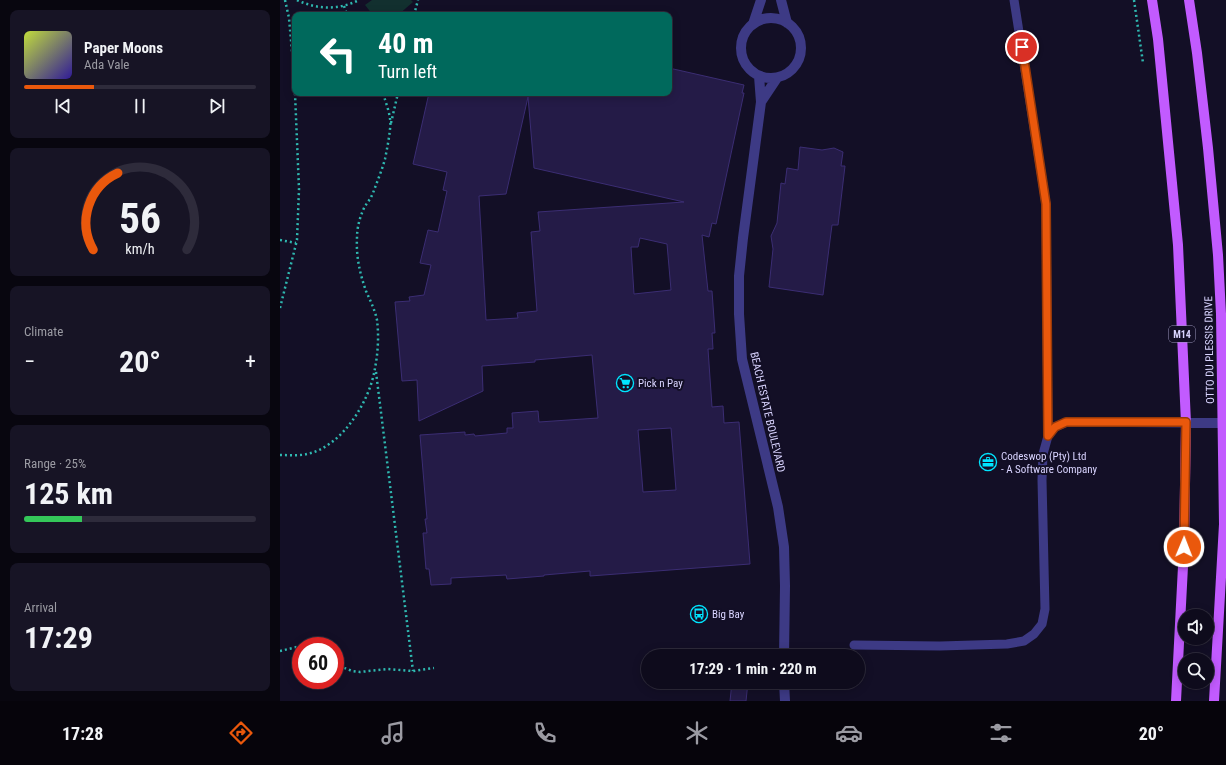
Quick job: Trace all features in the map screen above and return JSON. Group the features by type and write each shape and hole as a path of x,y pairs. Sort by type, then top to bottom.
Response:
{"main road":[{"name":"M14","path":"1152,0 1178,245 1186,422 1184,547 1176,701"},
{"name":"OTTO DU PLESSIS DRIVE","path":"1189,0 1208,148 1218,255 1221,314 1224,423 1224,524 1214,701"}],"street":[{"path":"753,24 761,0"},
{"path":"781,0 787,23"},
{"path":"770,18 779,19 787,23 796,31 801,42 801,54 797,65 788,74 777,78 768,79 759,76 744,62 741,50 742,40 746,31 753,24 770,18"},
{"name":"BEACH ESTATE BOULEVARD","path":"759,76 761,102 743,238 739,276 738,314 742,359 778,507 784,546 784,649"},
{"name":"BEACH ESTATE BOULEVARD","path":"761,102 777,78"},
{"path":"1186,422 1224,423"},
{"path":"784,689 785,701"}],"lane":[{"path":"854,645 940,646 1007,644 1024,641 1034,634 1042,624 1045,609 1042,480 1044,454 1048,436 1046,204 1014,0"},
{"path":"1048,436 1055,427 1066,422 1186,422"}],"path":[{"path":"285,0 289,18 292,52"},
{"path":"297,0 316,7 327,8 344,6 359,0"},
{"path":"415,12 418,0"},
{"path":"1134,0 1144,70"},
{"path":"344,6 345,12"},
{"path":"280,308 296,243 299,189 296,96"},
{"path":"384,96 391,125"},
{"path":"280,455 307,454 320,449 342,434 360,408 371,382 375,369 378,337 376,318 361,276 357,251 357,236 359,220 372,196 385,158 397,96"},
{"path":"280,240 296,243"},
{"path":"375,369 412,671"},
{"path":"280,651 292,648"},
{"path":"344,668 360,672 387,669 412,671 434,668"}],"green space":[{"path":"372,0 411,0 413,2 401,12 371,12 365,5"}],"building":[{"path":"672,69 744,85 742,93 744,93 716,224 712,223 709,237 702,235 708,291 712,291 715,333 712,333 713,349 708,349 712,407 723,406 724,423 739,422 750,564 590,576 590,571 507,579 506,575 451,578 451,584 431,585 429,569 426,569 423,533 427,533 425,519 427,519 420,435 465,432 465,435 474,434 475,436 507,433 507,428 513,428 512,413 538,411 539,422 598,418 592,355 535,360 535,362 482,366 483,391 419,421 417,380 402,381 395,302 410,301 409,297 424,295 431,265 420,263 428,230 438,232 447,191 443,190 447,172 413,164 428,96 672,96","holes":["528,97 534,168 684,202 538,212 540,231 531,232 537,311 517,313 518,318 486,320 479,196 506,194","640,238 667,244 671,290 634,294 631,247 638,247","671,428 676,490 643,492 638,430"]},
{"path":"800,147 822,150 834,148 843,152 841,166 845,166 838,225 832,225 823,295 769,287 773,249 771,236 777,223 781,183 785,184 787,168 798,170"},
{"path":"731,689 747,689 746,701 730,701"}],"place":[{"name":"Pick n Pay","path":"625,383"},
{"name":"Codeswop (Pty) Ltd - A Software Company","path":"988,462"},
{"name":"Big Bay","path":"699,614"}],"route":[{"path":"1022,47 1046,204 1048,436 1055,427 1066,422 1186,422 1184,547"}]}
